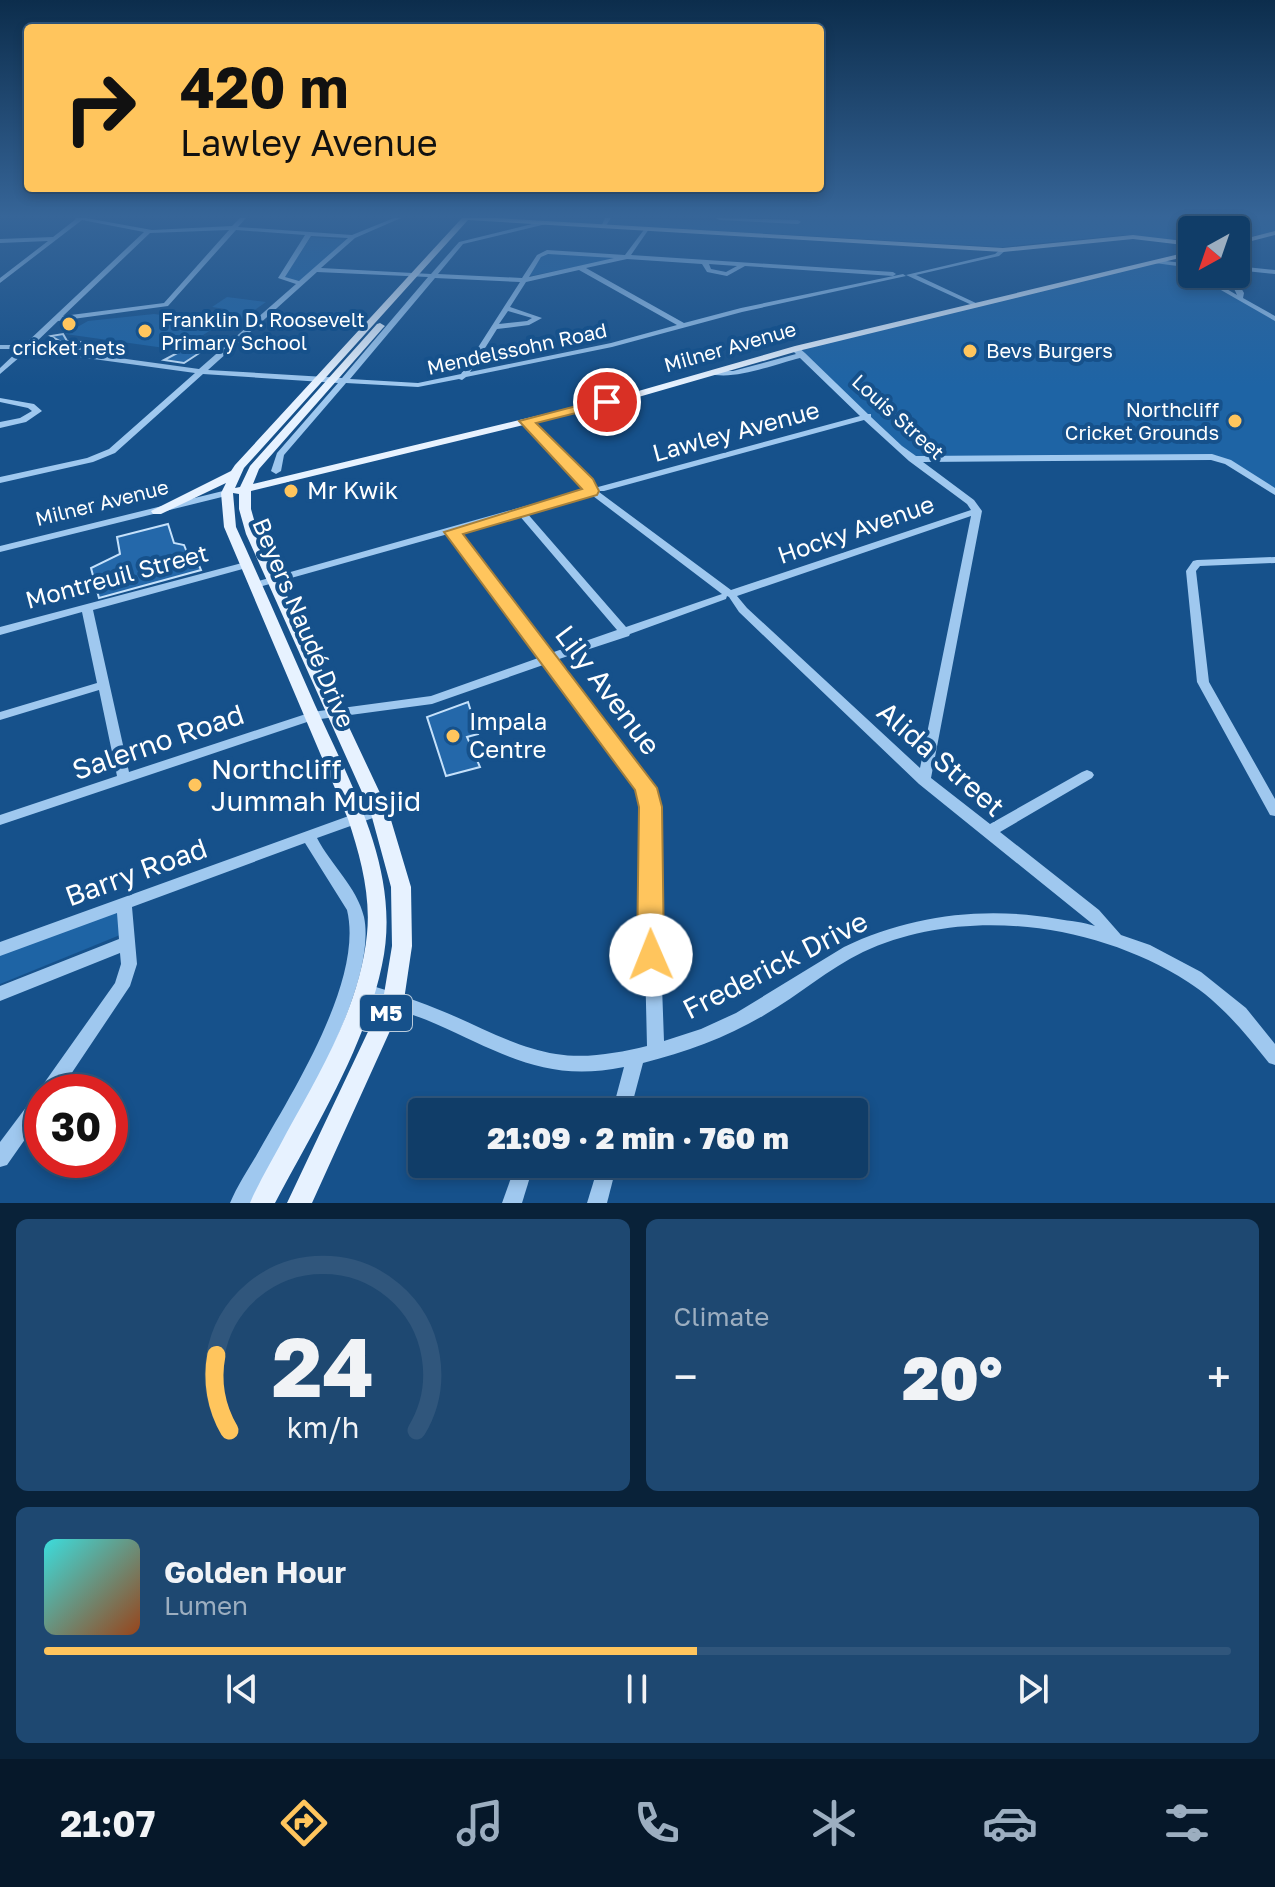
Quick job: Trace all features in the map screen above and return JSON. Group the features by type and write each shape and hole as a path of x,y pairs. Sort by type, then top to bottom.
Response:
{"main road":[{"path":"227,493 235,474 413,274"},
{"name":"Milner Avenue","path":"227,493 274,477 526,421 1106,274"},
{"name":"Beyers Naudé Drive","path":"262,1203 366,991 375,948 377,902 370,857 322,715 247,519 245,489 251,473 338,381 430,275"},
{"path":"251,473 274,477"},
{"path":"157,511 235,474"},
{"name":"Beyers Naudé Drive","path":"227,493 228,520 246,565 322,715 379,810 401,887 402,946 393,1000 299,1203"}],"street":[{"path":"0,372 104,274"},
{"path":"57,319 163,306 192,274"},
{"path":"283,274 281,278 301,284"},
{"path":"0,480 107,454 312,274"},
{"path":"415,274 525,280 552,274"},
{"path":"462,378 528,274"},
{"path":"592,274 683,326"},
{"path":"893,274 905,275 976,305"},
{"name":"Mendelssohn Road","path":"0,347 26,347 202,372 410,386 462,378 909,274"},
{"path":"1222,288 1275,319"},
{"path":"1238,288 1240,299"},
{"path":"495,327 529,323 538,318 507,308"},
{"name":"Louis Street","path":"798,352 912,459 971,502 977,511"},
{"name":"Beyers Naudé Drive","path":"274,477 280,455 338,381"},
{"path":"0,400 31,406 38,411 23,420 0,425"},
{"name":"Lawley Avenue","path":"255,585 868,416"},
{"name":"Alida Street","path":"526,421 596,490 730,598 924,780 1094,915 1114,936"},
{"path":"912,459 1207,456 1228,462 1275,492"},
{"name":"Milner Avenue","path":"0,549 227,493"},
{"path":"924,780 977,511"},
{"name":"Hocky Avenue","path":"322,715 424,702 977,511"},
{"path":"521,512 625,633"},
{"name":"Lily Avenue","path":"452,532 648,794 656,1050"},
{"path":"1273,562 1209,561 1194,565 1191,576 1203,682 1275,811"},
{"name":"Montreuil Street","path":"0,631 246,565"},
{"path":"87,608 124,779"},
{"path":"0,716 103,685"},
{"name":"Salerno Road","path":"0,820 322,715"},
{"path":"988,832 1087,775"},
{"name":"Barry Road","path":"0,949 379,810"},
{"path":"240,1203 338,1019 357,955 357,922 353,905 322,864 309,836"},
{"path":"61,1074 122,986 129,964 124,903"},
{"name":"Frederick Drive","path":"366,991 499,1047 540,1061 581,1065 636,1056 733,1023 838,958 893,934 977,921 1045,923 1114,936 1178,968 1224,999 1257,1031 1275,1057"},
{"path":"0,994 127,943"},
{"path":"625,1098 636,1056"},
{"path":"0,1158 24,1125"},
{"path":"512,1203 520,1178"},
{"path":"597,1203 604,1178"}],"shaded area":[{"path":"286,274 309,274 301,281 283,279"},
{"path":"1106,274 1178,274 1178,288 1220,288 1275,319 1275,492 1216,457 912,459 795,349"},
{"path":"227,297 266,302 242,319 216,315 225,309 212,307"},
{"path":"154,314 207,321 210,322 206,327 211,330 179,350 65,334 88,321"},
{"path":"117,905 120,935 0,984 0,948"}],"building":[{"path":"63,334 67,341 107,344 97,351 58,346 63,343 51,336"},
{"path":"194,344 210,346 184,363 164,360"},
{"path":"168,524 174,543 184,545 192,565 198,563 201,570 99,598 91,568 120,554 117,537"},
{"name":"Impala Centre","path":"468,702 478,734 467,737 480,767 446,776 427,717"}],"place":[{"name":"cricket nets","path":"69,324"},
{"name":"Franklin D. Roosevelt Primary School","path":"145,331"},
{"name":"Bevs Burgers","path":"970,351"},
{"name":"Northcliff Cricket Grounds","path":"1235,421"},
{"name":"Mr Kwik","path":"291,491"},
{"name":"Impala Centre","path":"453,736"},
{"name":"Northcliff Jummah Musjid","path":"195,785"}],"route":[{"path":"607,402 526,421 588,483 591,491 452,532 646,788 651,807 651,955"}]}
